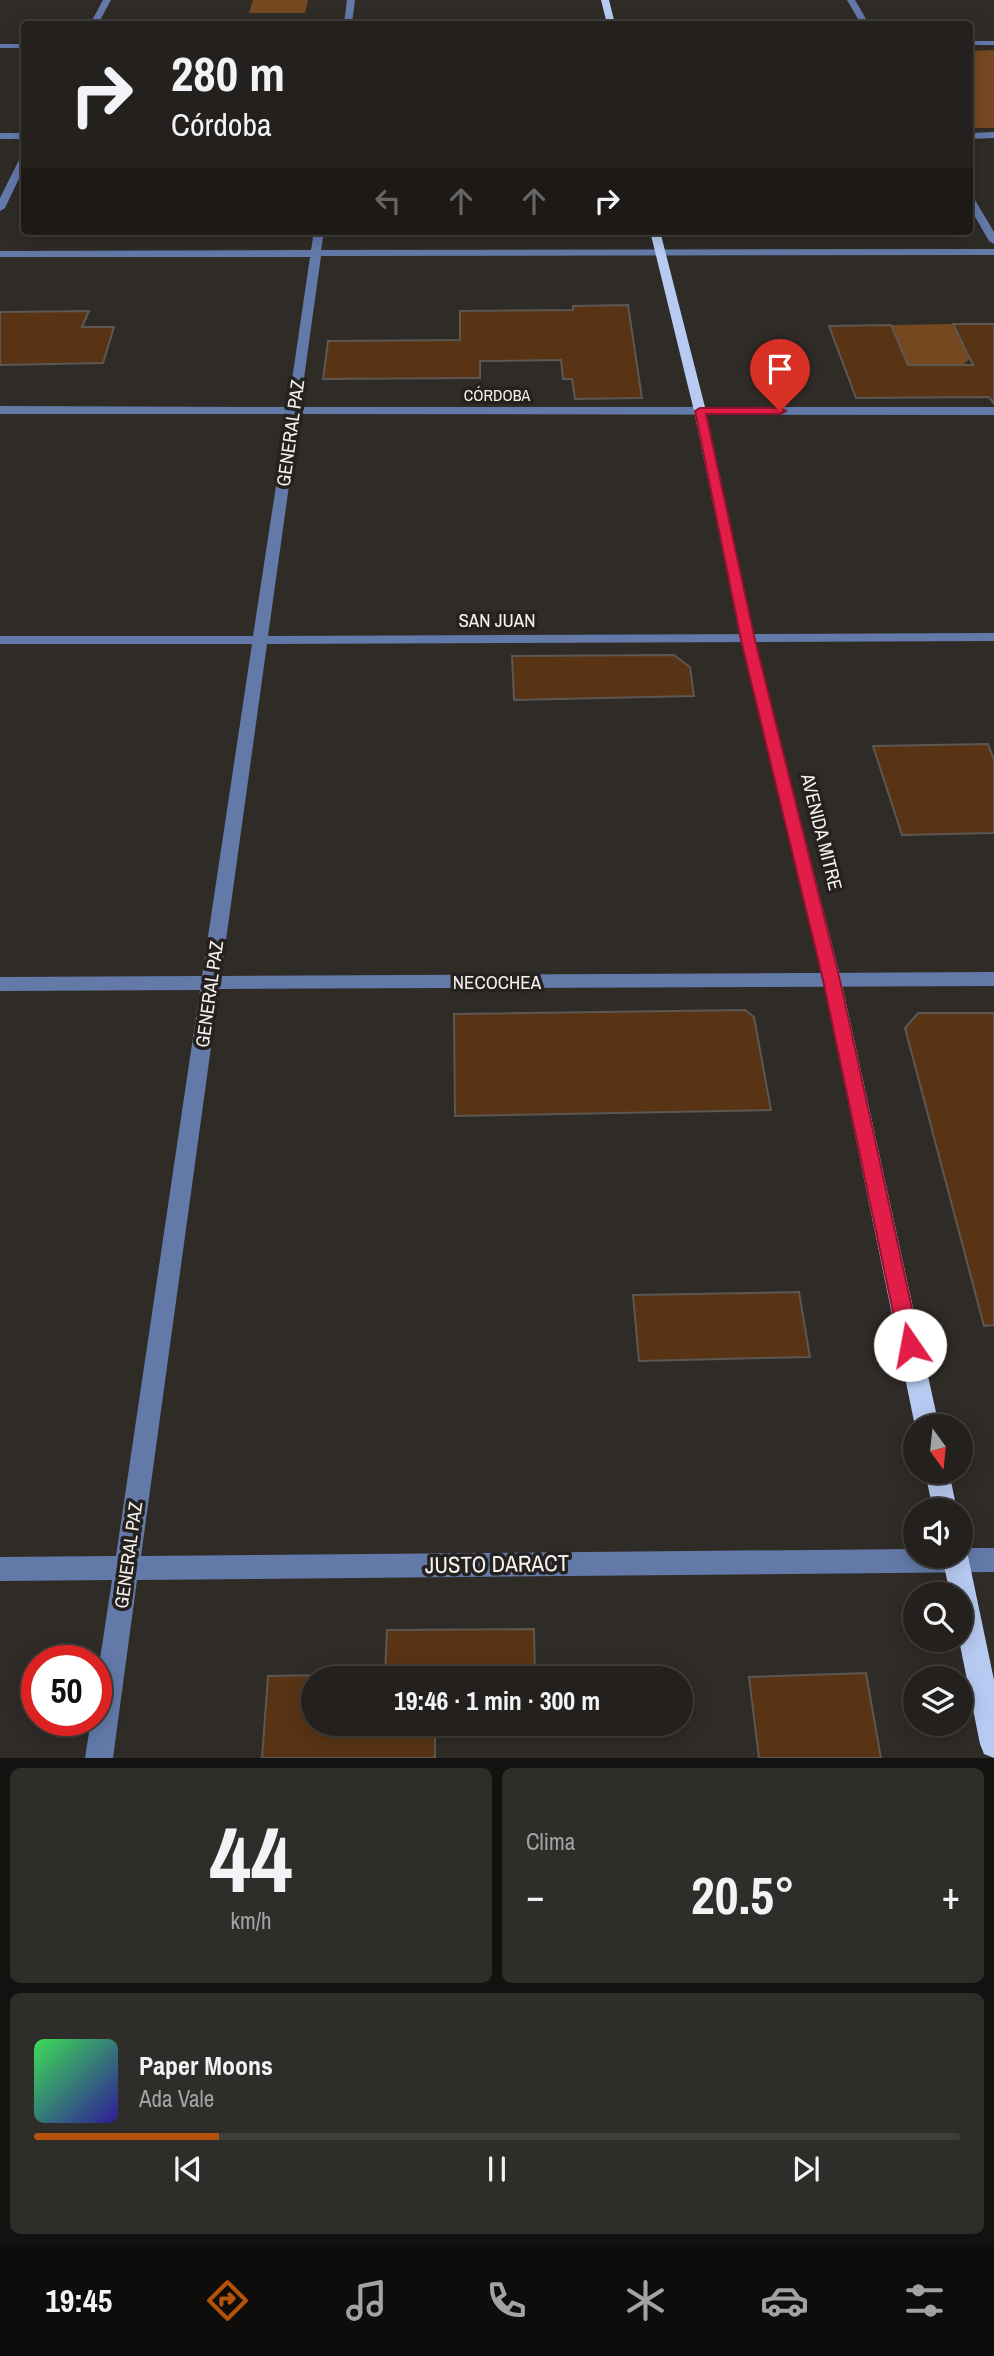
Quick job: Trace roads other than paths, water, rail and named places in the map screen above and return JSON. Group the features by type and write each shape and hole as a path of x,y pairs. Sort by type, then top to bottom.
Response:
{"main road":[{"path":"605,0 610,21"},
{"name":"AVENIDA MITRE","path":"656,235 700,411 748,640 832,980 924,1414"},
{"path":"958,1568 994,1744"}],"street":[{"path":"96,21 107,0"},
{"path":"348,21 351,0"},
{"path":"851,0 863,21"},
{"path":"973,43 994,43"},
{"path":"0,46 21,46"},
{"path":"973,136 994,135"},
{"path":"0,136 21,136"},
{"path":"0,208 21,166"},
{"path":"973,205 994,241"},
{"name":"GENERAL PAZ","path":"99,1758 318,235"},
{"path":"0,254 994,252"},
{"name":"CÓRDOBA","path":"0,411 994,411"},
{"name":"SAN JUAN","path":"0,640 748,640 994,637"},
{"name":"NECOCHEA","path":"0,984 994,979"},
{"name":"JUSTO DARACT","path":"0,1569 903,1559"},
{"name":"JUSTO DARACT","path":"973,1559 994,1560"}]}
